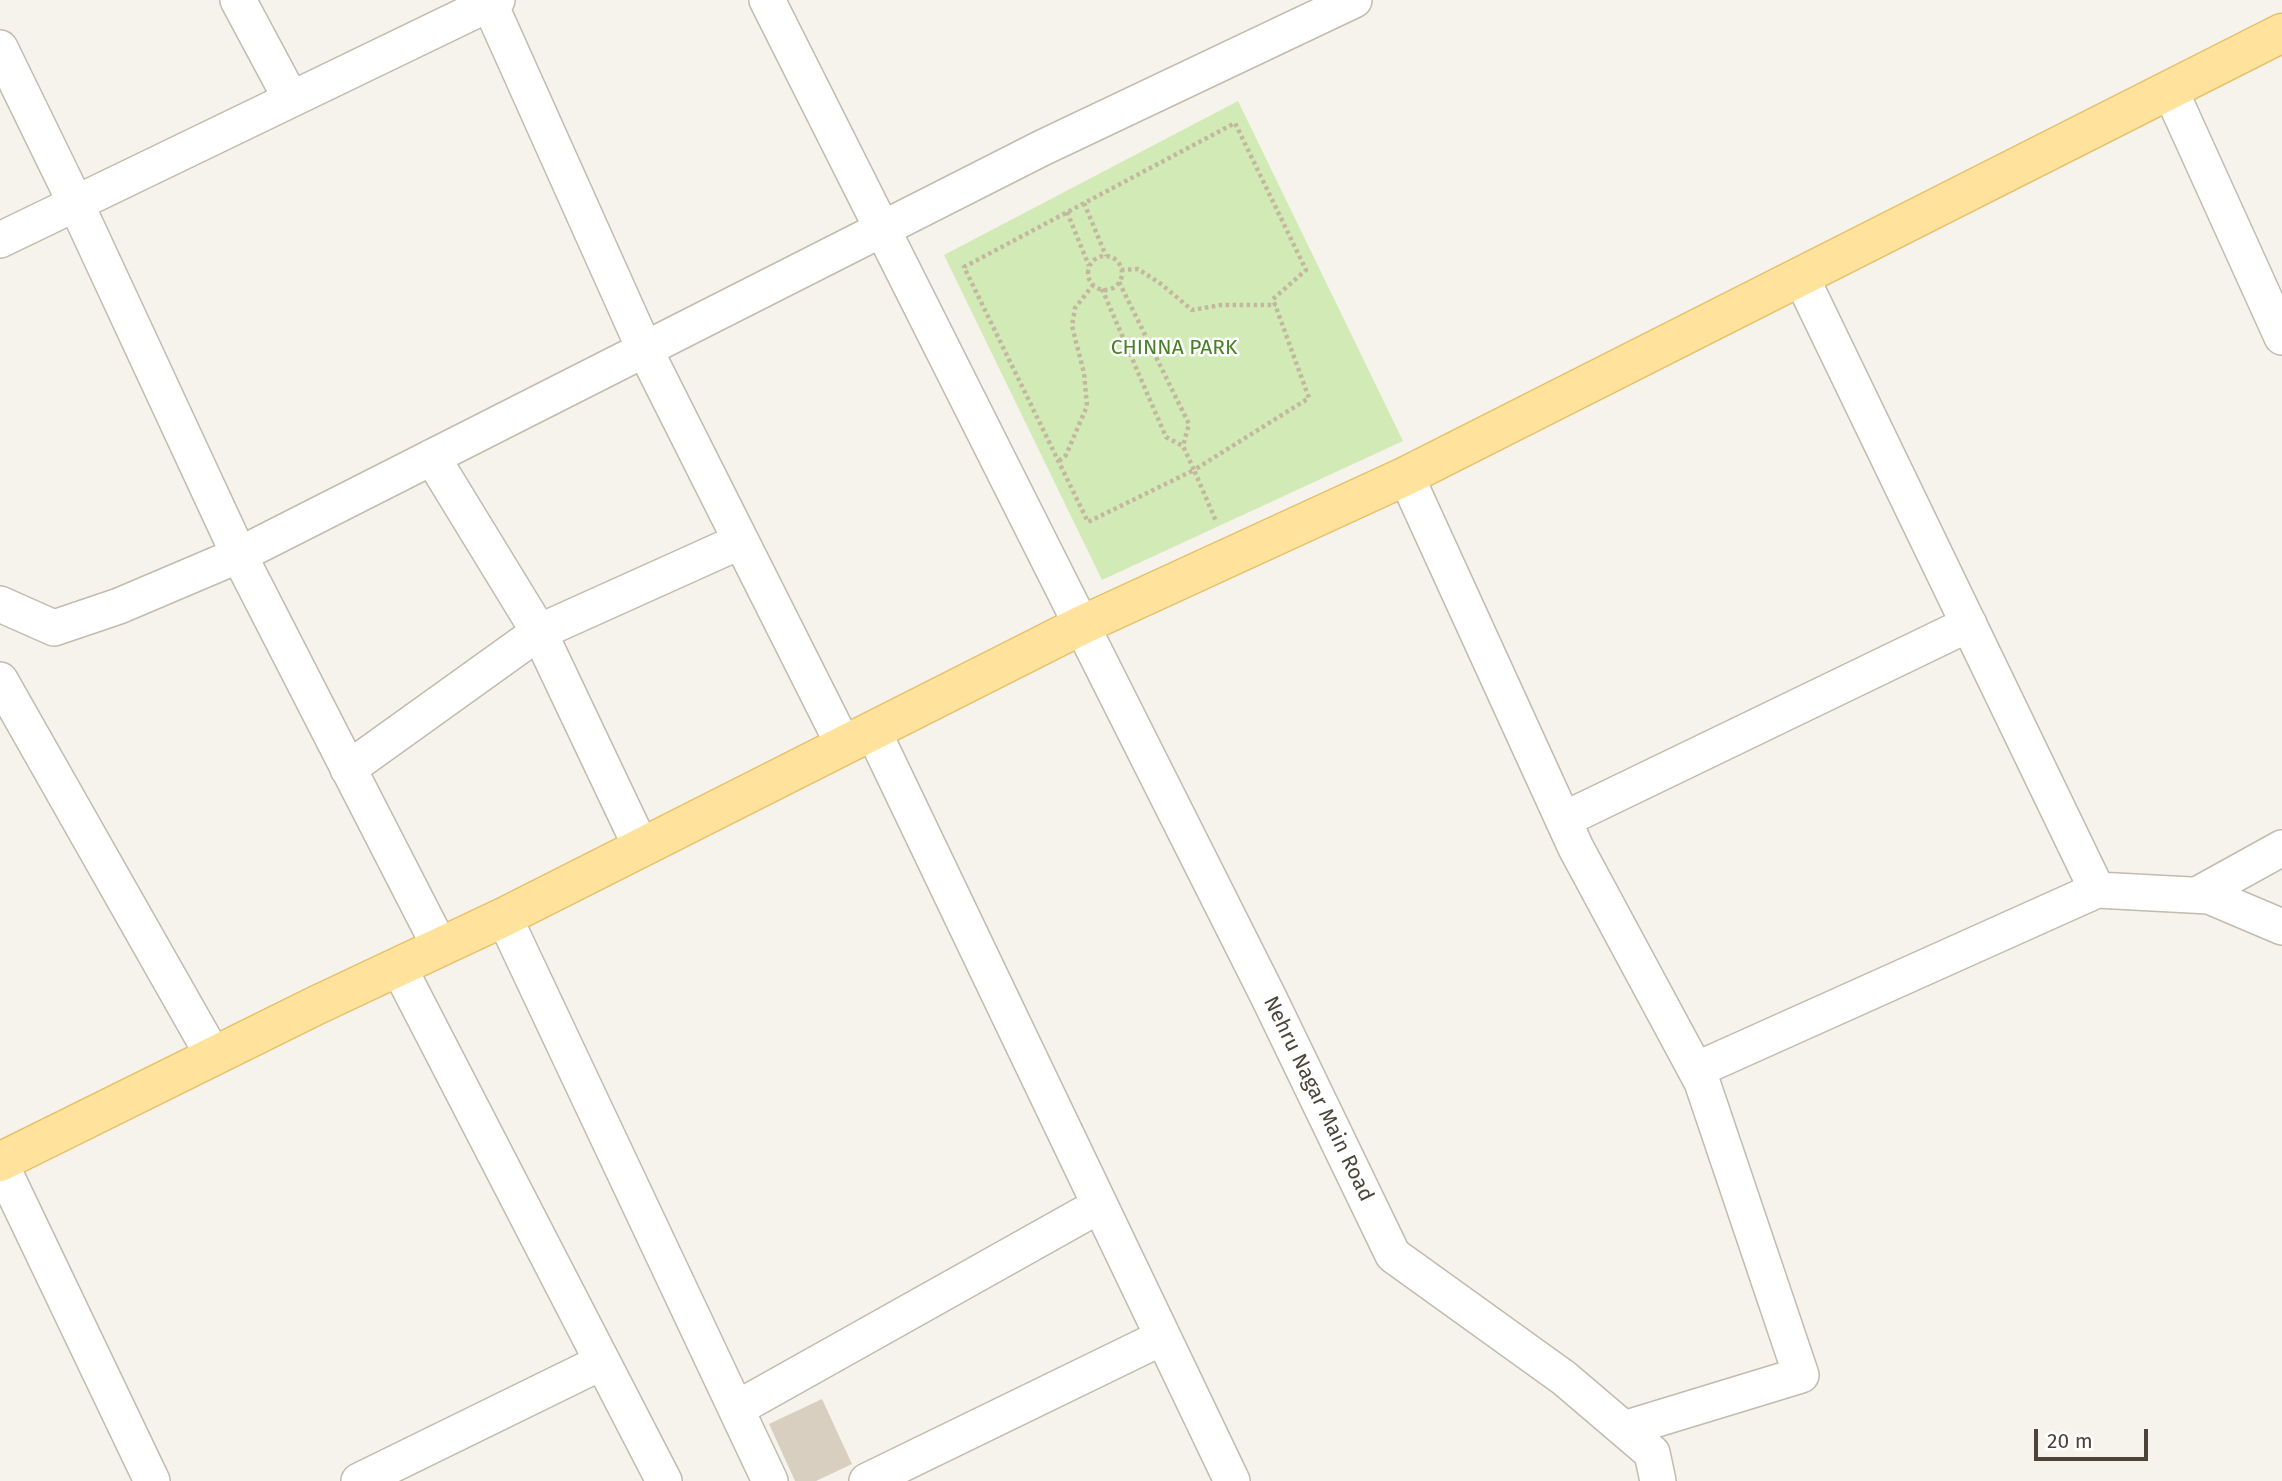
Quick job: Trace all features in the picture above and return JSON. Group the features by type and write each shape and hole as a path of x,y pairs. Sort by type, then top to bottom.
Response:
{"main road":[{"path":"0,1163 642,848 1082,625 1406,476 2282,33"}],"street":[{"path":"238,0 291,99"},
{"name":"Nehru Nagar Main Road","path":"767,0 1262,984 1393,1255 1564,1378 1624,1429 1652,1453 1658,1481"},
{"path":"0,604 54,628 119,606 239,555 1042,148 1354,0"},
{"path":"0,240 491,1 644,348 741,541 859,739 1100,1205 1232,1481"},
{"path":"0,48 76,204 239,555 440,947"},
{"path":"2170,90 2282,337"},
{"path":"1801,277 2096,890"},
{"path":"432,457 539,632 642,848"},
{"path":"1406,476 1563,820 1702,1083 1801,1375 1624,1429"},
{"path":"348,769 539,632 741,541"},
{"path":"1563,820 1969,624"},
{"path":"0,680 214,1057"},
{"path":"2197,895 2282,848"},
{"path":"1696,1070 2096,890 2209,897 2282,927"},
{"path":"504,916 770,1481"},
{"path":"398,967 664,1481"},
{"path":"0,1163 152,1481"},
{"path":"736,1409 1100,1205"},
{"path":"867,1481 1163,1337"},
{"path":"359,1481 602,1362"}],"path":[{"path":"1235,123 1306,270 1273,299 1310,398 1194,470 1088,522 964,267 1067,212 1235,123"},
{"path":"1084,203 1106,256"},
{"path":"1067,212 1089,267 1088,277 1093,285 1110,289 1119,282"},
{"path":"1089,267 1096,259 1106,256 1116,260 1121,270 1119,282 1189,424 1183,446"},
{"path":"1121,270 1138,269 1192,310 1221,305 1276,305"},
{"path":"1059,461 1066,455 1087,406 1084,373 1072,326 1075,308 1093,285"},
{"path":"1101,289 1166,437 1183,446 1232,557"}],"green space":[{"name":"CHINNA PARK","path":"1238,101 1403,441 1102,580 944,255"}],"building":[{"path":"822,1399 852,1464 816,1481 795,1481 769,1424"}]}
